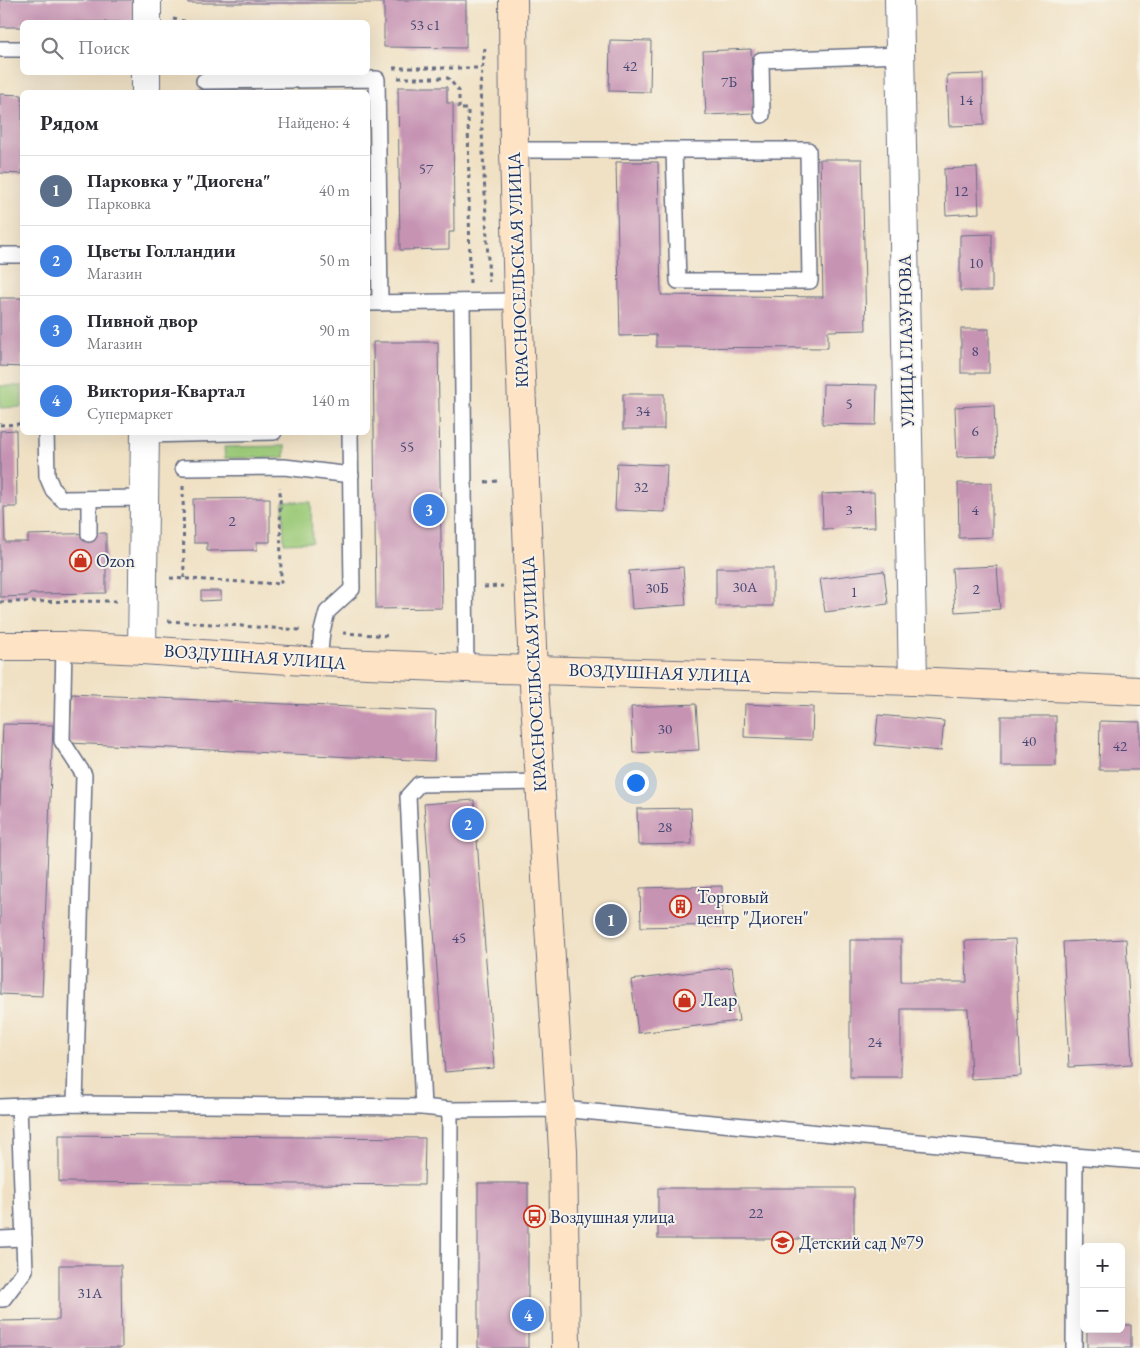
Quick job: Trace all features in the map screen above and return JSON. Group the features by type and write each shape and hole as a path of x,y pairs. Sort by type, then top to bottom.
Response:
{"main road":[{"name":"КРАСНОСЕЛЬСКАЯ УЛИЦА","path":"513,0 518,301 533,669 563,1150 566,1348"},
{"name":"ВОЗДУШНАЯ УЛИЦА","path":"0,646 64,646 319,662 466,668 914,681 1140,691"}],"street":[{"path":"146,20 147,0"},
{"name":"УЛИЦА ГЛАЗУНОВА","path":"900,0 914,681"},
{"path":"146,75 146,90"},
{"path":"142,650 146,435"}],"lane":[{"path":"0,49 20,49"},
{"path":"762,115 761,60 901,55"},
{"path":"204,81 275,86 382,74 373,246 374,303 518,301"},
{"path":"514,150 674,150 808,150 810,281 678,281 674,150"},
{"path":"0,255 20,255"},
{"path":"466,302 466,668"},
{"path":"46,435 47,476 53,490 62,499 144,498"},
{"path":"319,662 322,631 328,612 352,589 350,435"},
{"path":"183,468 279,467 351,475"},
{"path":"89,498 89,534"},
{"path":"64,646 62,741 84,775 75,1104"},
{"path":"423,1107 408,796 419,784 540,782"},
{"path":"0,1107 75,1104 423,1107 450,1110 561,1109 1140,1161"},
{"path":"0,1300 3,1299 25,1270 19,1106"},
{"path":"449,1348 450,1110"},
{"path":"1074,1348 1075,1156"},
{"path":"0,1239 24,1238"}],"path":[{"path":"382,74 482,68"},
{"path":"382,74 448,78 459,91 459,109 468,109 466,302"},
{"path":"0,425 20,424"},
{"path":"169,578 281,584 279,467"},
{"path":"183,468 184,578"},
{"path":"0,602 120,601"}],"green space":[{"path":"0,386 20,386 20,407 0,408"},
{"path":"285,446 285,458 225,458 224,447"},
{"path":"283,502 311,502 312,542 284,543"}],"building":[{"path":"0,0 136,0 136,20 20,20 20,27 0,27"},
{"path":"188,0 466,0 466,48 384,47 384,3 188,3"},
{"path":"610,40 651,41 650,92 609,91"},
{"path":"751,49 754,113 706,115 703,51"},
{"path":"983,74 984,125 949,126 947,75"},
{"path":"398,87 447,87 447,103 453,103 454,232 449,232 449,249 400,250"},
{"path":"0,94 20,95 20,174 0,173"},
{"path":"820,159 862,159 866,330 828,331 828,348 656,347 656,335 620,336 616,162 658,162 661,295 823,297"},
{"path":"977,167 979,213 946,215 944,169"},
{"path":"992,234 992,291 960,291 960,235"},
{"path":"0,298 20,298 20,367 0,366"},
{"path":"961,329 989,329 989,373 961,373"},
{"path":"373,342 438,342 442,608 376,609"},
{"path":"823,384 877,385 876,425 822,424"},
{"path":"623,394 664,394 664,429 623,429"},
{"path":"994,405 996,456 957,457 955,407"},
{"path":"16,430 17,507 4,507 5,542 28,542 28,535 106,533 106,593 29,594 29,596 0,597 0,431"},
{"path":"617,463 667,465 665,512 615,510"},
{"path":"958,483 992,483 992,537 959,538"},
{"path":"874,492 875,527 823,529 822,494"},
{"path":"270,498 270,542 257,542 257,550 207,551 207,543 194,543 193,499"},
{"path":"997,566 1000,609 955,612 952,568"},
{"path":"683,567 686,605 632,609 629,571"},
{"path":"716,568 773,568 773,606 716,606"},
{"path":"884,571 888,604 825,612 820,579"},
{"path":"201,591 221,591 221,600 201,601"},
{"path":"72,694 436,711 434,761 69,743"},
{"path":"696,704 699,750 633,753 631,707"},
{"path":"745,704 813,707 812,740 744,737"},
{"path":"878,715 944,721 941,751 875,745"},
{"path":"1001,716 1056,716 1056,766 1001,766"},
{"path":"1100,721 1140,722 1140,770 1099,770"},
{"path":"3,724 53,725 42,996 0,994 0,802"},
{"path":"474,800 494,1068 445,1072 424,804"},
{"path":"691,808 692,844 638,845 637,809"},
{"name":"Торговый центр \"Диоген\"","path":"722,886 722,925 641,927 640,888"},
{"path":"1015,939 1021,1076 971,1079 968,1009 901,1009 901,1077 850,1077 850,940 901,940 901,982 967,982 965,941"},
{"path":"1126,939 1132,1064 1069,1067 1063,942"},
{"name":"Леар","path":"732,967 739,1021 638,1033 631,980"},
{"path":"59,1135 425,1138 424,1185 59,1182"},
{"path":"478,1183 528,1183 528,1348 478,1348"},
{"path":"658,1188 854,1188 854,1239 658,1239"},
{"path":"59,1265 121,1265 122,1348 0,1348 0,1321 59,1320"},
{"path":"1125,1325 1131,1325 1131,1348 1087,1348 1087,1333 1125,1333"}],"place":[{"name":"Пивной двор","path":"429,510"},
{"name":"Ozon","path":"80,561"},
{"name":"Цветы Голландии","path":"468,824"},
{"name":"Торговый центр \"Диоген\"","path":"681,907"},
{"name":"Парковка у \"Диогена\"","path":"611,920"},
{"name":"Леар","path":"685,1000"},
{"name":"Воздушная улица","path":"534,1217"},
{"name":"Детский сад №79","path":"783,1243"},
{"name":"Виктория-Квартал","path":"528,1315"}]}
